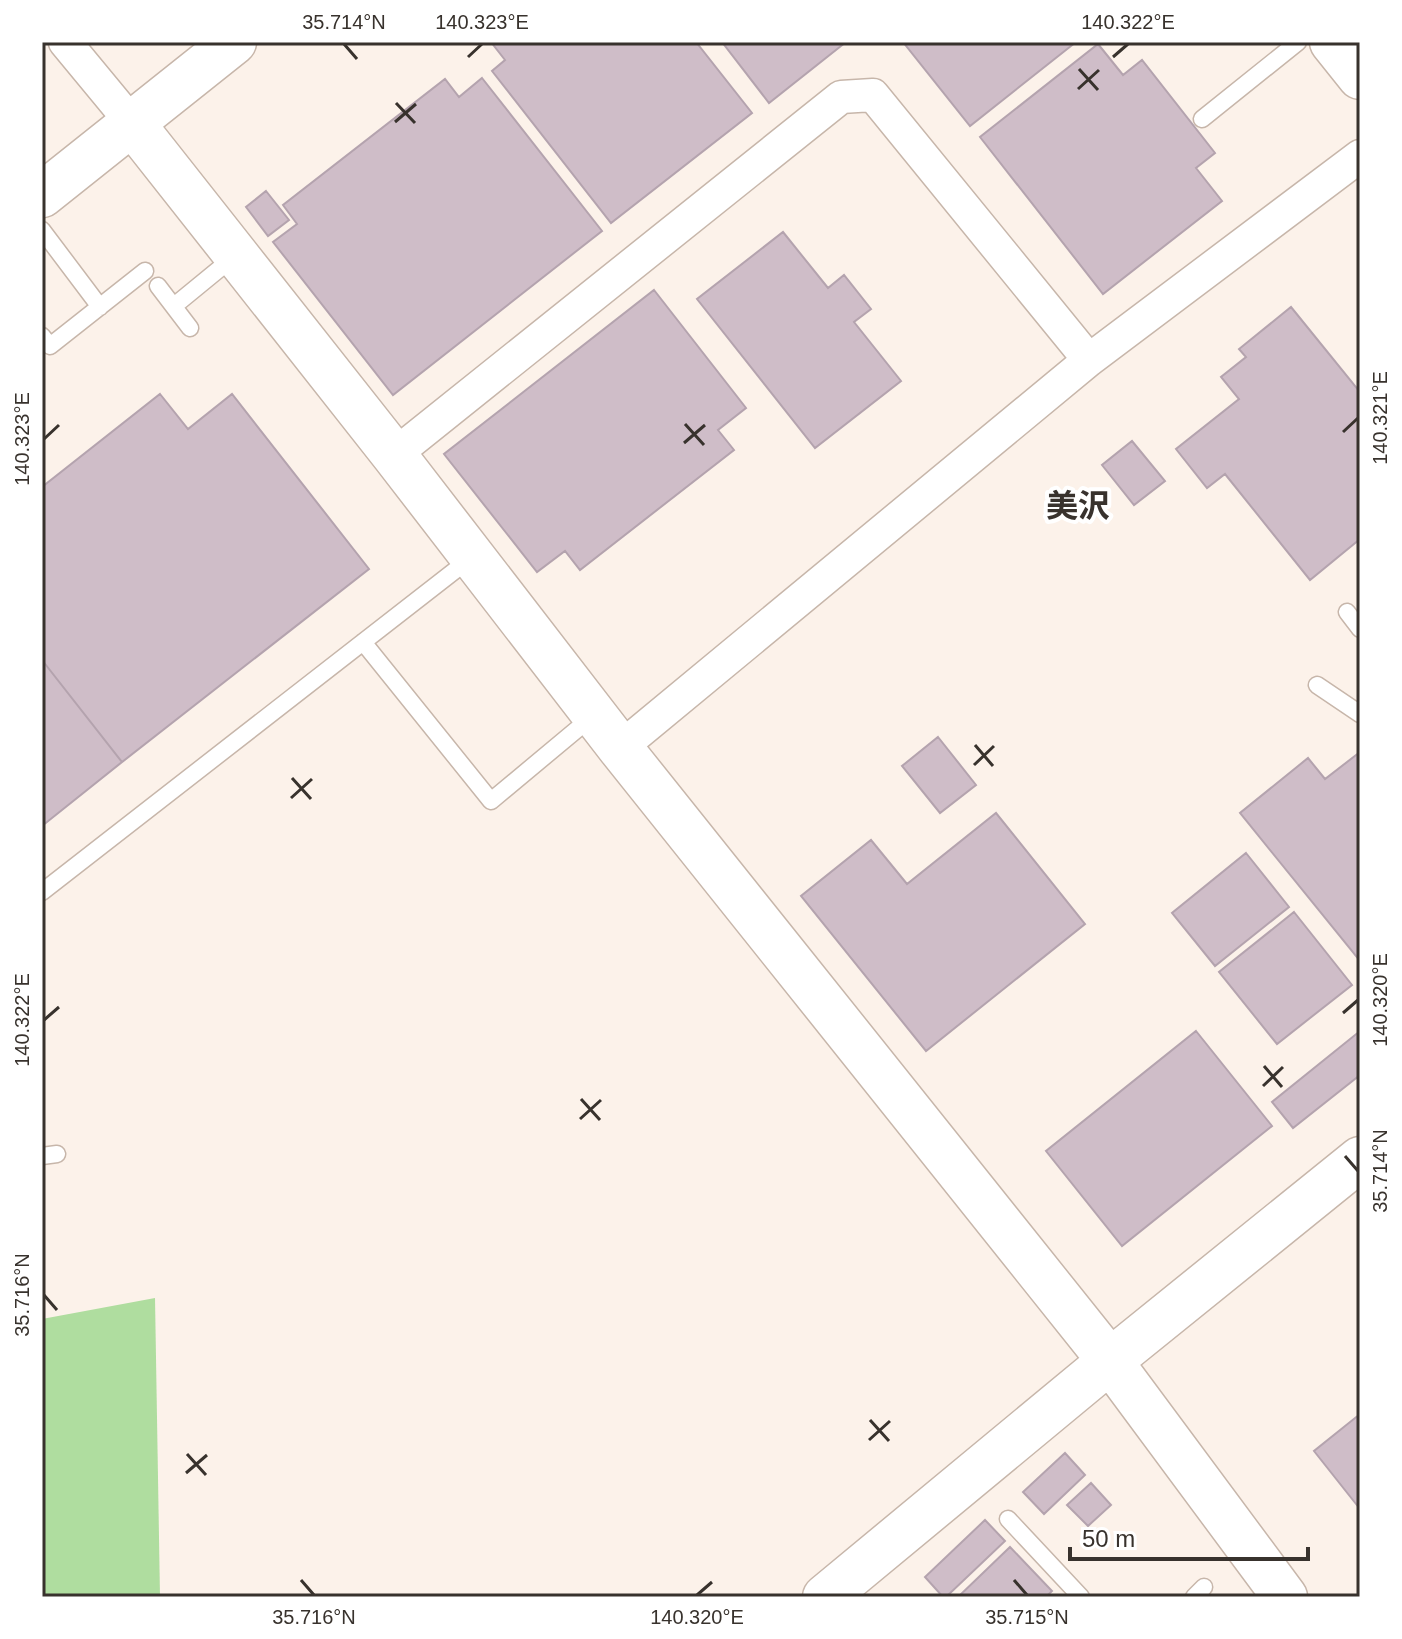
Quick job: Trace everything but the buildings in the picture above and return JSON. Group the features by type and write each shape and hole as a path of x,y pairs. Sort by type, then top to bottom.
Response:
{"street":[{"path":"65,42 394,455 607,731 1110,1361 1273,1592"},
{"path":"1332,42 1360,77"},
{"path":"42,195 229,44"},
{"path":"394,455 841,97 873,95 1089,360"},
{"path":"607,731 1360,156"},
{"path":"825,1597 1360,1159"}],"lane":[{"path":"1202,119 1298,42"},
{"path":"42,230 100,307"},
{"path":"174,306 236,255"},
{"path":"42,336 50,346 145,271"},
{"path":"158,286 190,328"},
{"path":"42,892 473,557"},
{"path":"1347,612 1360,629"},
{"path":"363,642 491,801 607,731"},
{"path":"1317,685 1360,714"},
{"path":"1008,1519 1081,1597"}],"green space":[{"path":"155,1298 160,1597 42,1597 42,1319"}],"district":[{"name":"美沢","path":"1078,506"}]}
